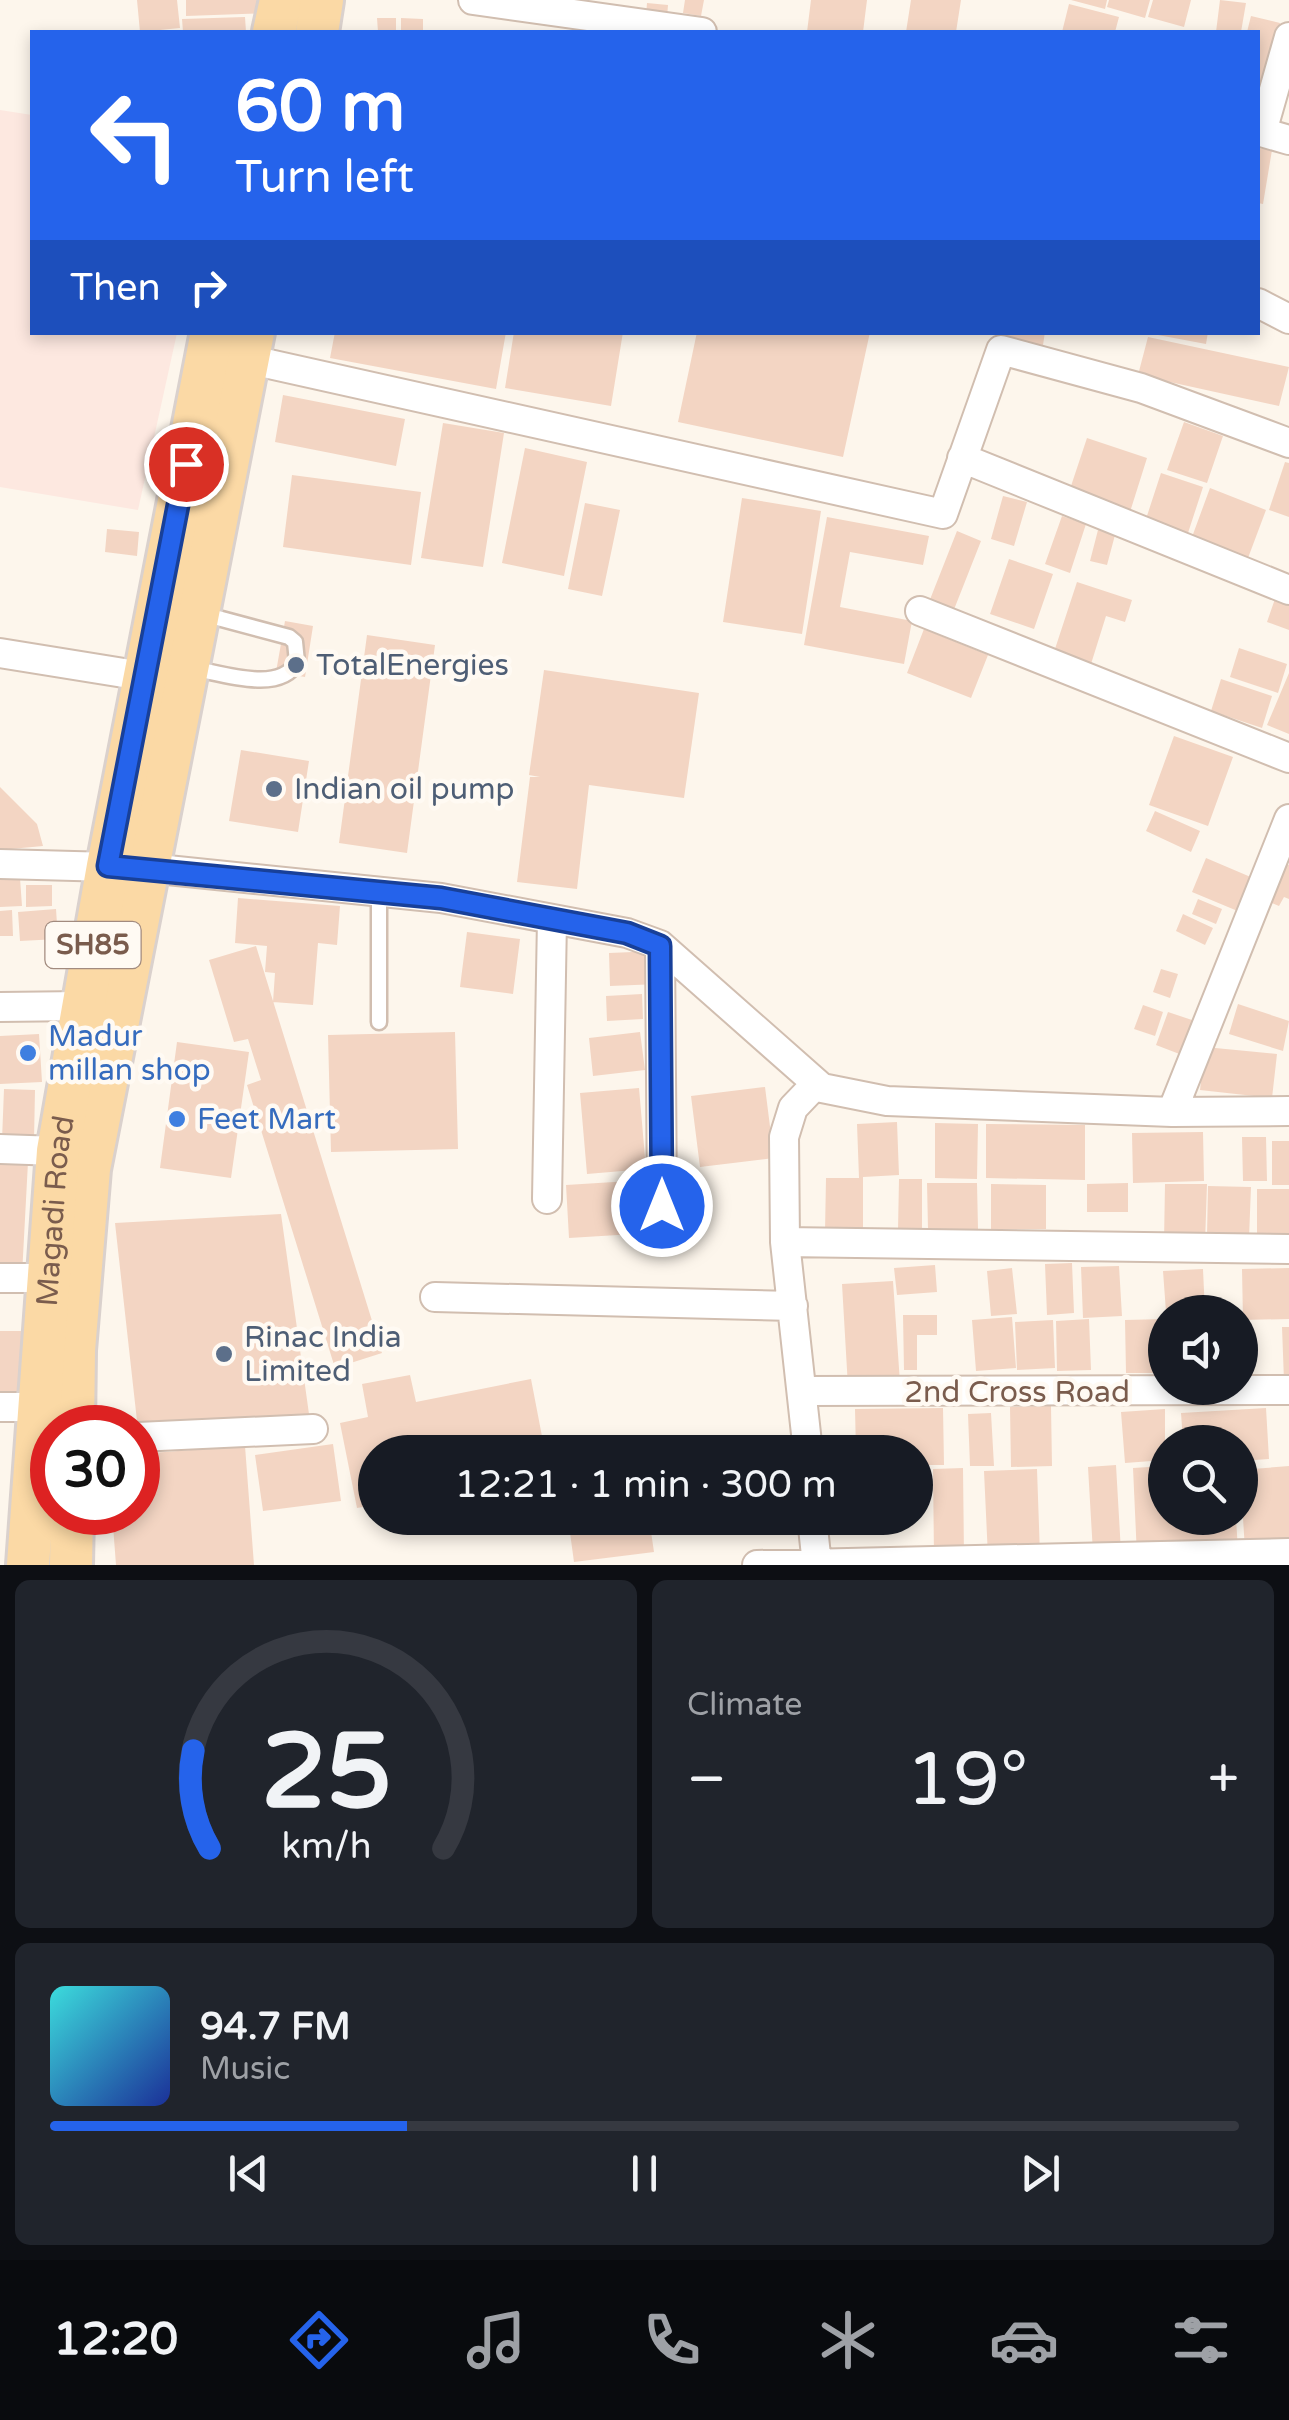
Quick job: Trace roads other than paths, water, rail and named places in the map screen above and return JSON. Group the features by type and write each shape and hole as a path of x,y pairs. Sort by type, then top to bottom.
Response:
{"main road":[{"path":"274,30 281,0"},
{"path":"317,30 322,0"},
{"name":"Magadi Road","path":"172,676 197,612 230,343"},
{"name":"Magadi Road","path":"37,1405 58,1151 82,1006 128,867 172,676 230,343"},
{"name":"Magadi Road","path":"41,1405 74,1350 89,1169 128,867"},
{"name":"Magadi Road","path":"28,1565 30,1527"},
{"path":"71,1565 72,1535"}],"street":[{"path":"474,0 688,30"},
{"path":"1270,134 1289,37"},
{"path":"1260,304 1289,319"},
{"path":"230,343 943,514 1001,350 1141,388 1289,442"},
{"path":"962,458 1289,590"},
{"path":"920,611 1289,758"},
{"path":"0,653 172,676"},
{"path":"1172,1112 1289,819"},
{"path":"0,864 128,867 441,898 627,933 660,946 815,1084 887,1101 1172,1112 1289,1112"},
{"path":"546,1199 552,919"},
{"path":"660,946 662,1206"},
{"path":"0,1007 82,1006"},
{"path":"807,1435 785,1242 784,1137 793,1108 815,1084"},
{"path":"0,1149 58,1151"},
{"path":"785,1242 1289,1249"},
{"path":"0,1278 47,1278"},
{"path":"435,1297 793,1306"},
{"name":"2nd Cross Road","path":"804,1391 1289,1390"},
{"path":"160,1436 313,1429"},
{"path":"814,1535 817,1563"},
{"path":"757,1565 1289,1553"}],"lane":[{"path":"172,676 270,680 285,677 297,662 295,642 289,637 197,612"},
{"path":"379,893 379,1022"}],"place":[{"name":"TotalEnergies","path":"296,665"},
{"name":"Indian oil pump","path":"274,789"},
{"name":"Madur millan shop","path":"28,1053"},
{"name":"Feet Mart","path":"177,1119"},
{"name":"Rinac India Limited","path":"224,1354"}]}
